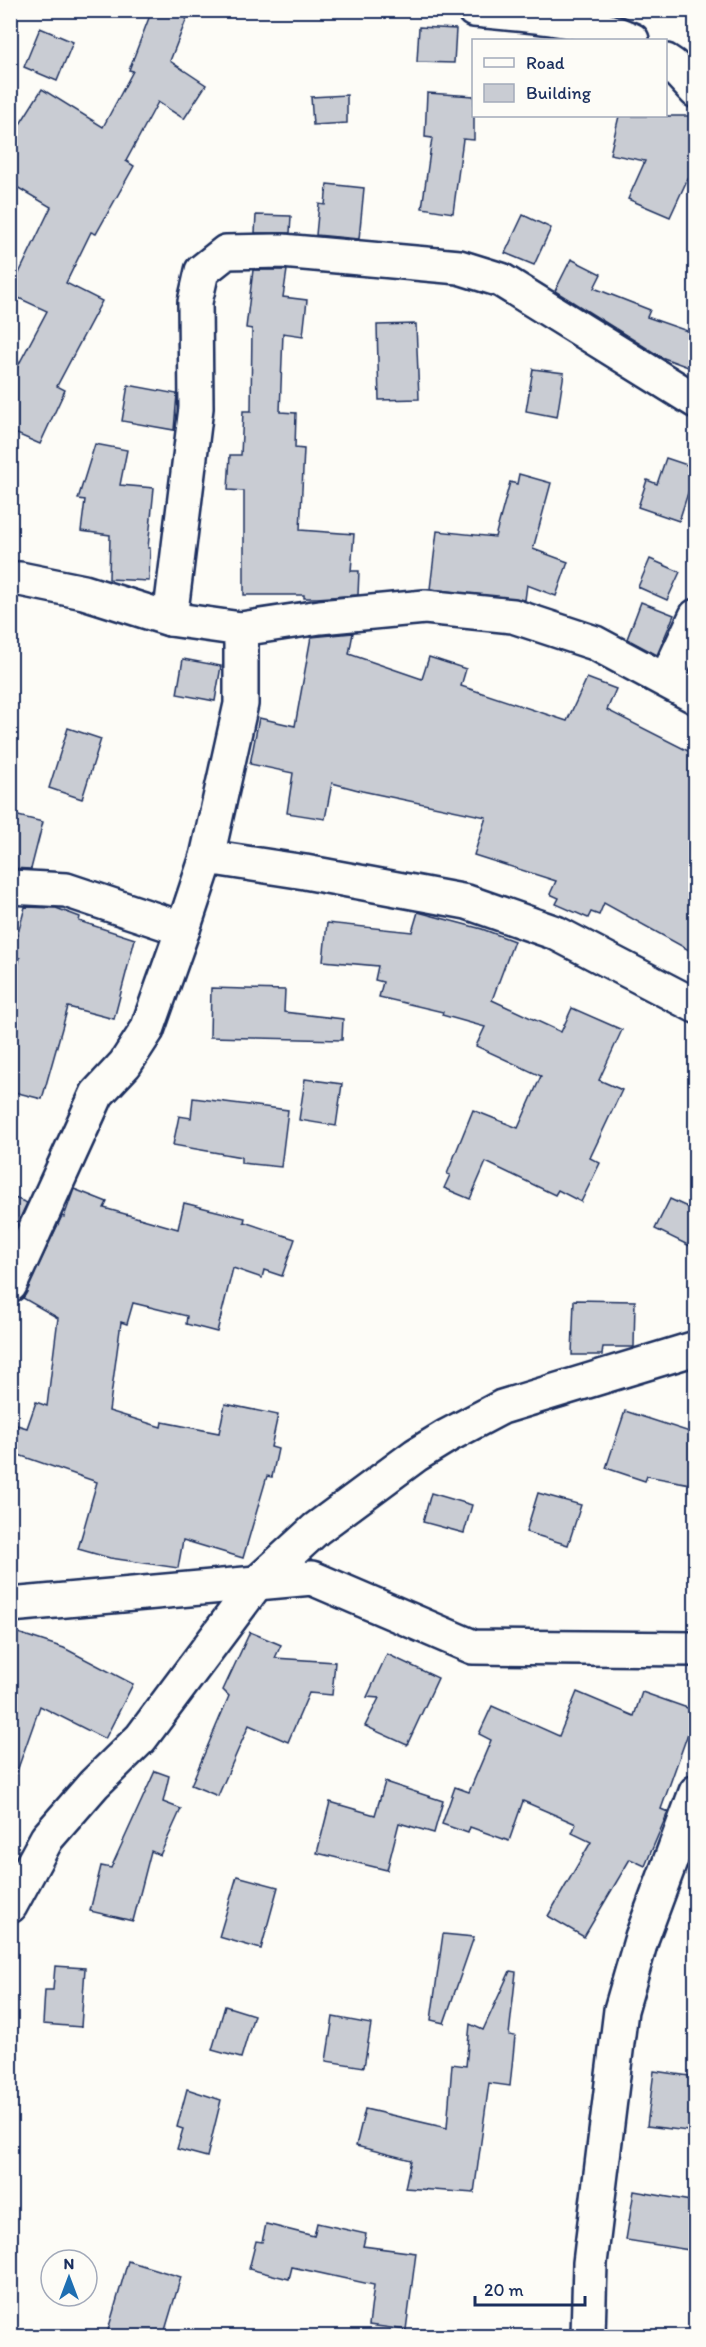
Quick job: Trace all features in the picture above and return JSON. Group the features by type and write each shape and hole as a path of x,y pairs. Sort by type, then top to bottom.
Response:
{"street":[{"path":"474,10 577,22 609,30 630,39"},
{"path":"667,62 696,92"},
{"path":"170,619 196,408 195,302 202,271 226,252 282,251 459,267 501,280 696,401"},
{"path":"10,579 84,592 170,619 241,629 320,617 425,607 513,616 595,643 696,697"},
{"path":"666,680 696,616"},
{"path":"10,1285 97,1094 125,1064 147,1030 183,929 207,857 241,704 241,629"},
{"path":"207,857 306,872 467,902 556,933 696,1006"},
{"path":"10,887 66,890 183,929"},
{"path":"10,1906 47,1838 94,1784 141,1738 256,1584 316,1529 416,1455 502,1407 696,1348"},
{"path":"10,1605 312,1578 473,1647 696,1649"},
{"path":"588,2337 590,2263 621,2010 642,1937 696,1792"}],"building":[{"path":"152,10 190,10 170,61 206,85 184,119 158,102 126,161 134,166 96,234 91,232 66,283 102,301 57,386 65,390 40,444 10,431 10,381 47,311 10,292 51,207 10,183 10,140 42,89 103,127 133,71 129,70"},
{"path":"419,27 456,29 454,63 417,62"},
{"path":"40,28 73,42 57,81 24,67"},
{"path":"427,93 472,96 474,140 463,139 453,213 422,208 432,138 425,137"},
{"path":"347,95 347,123 313,125 311,97"},
{"path":"696,116 696,182 688,178 670,217 628,199 645,161 610,154 619,117"},
{"path":"327,184 364,188 359,239 316,235 319,204 325,205"},
{"path":"256,215 291,216 290,233 255,233"},
{"path":"523,215 551,228 534,265 505,253"},
{"path":"571,259 601,274 594,288 650,310 647,317 696,334 696,370 661,357 555,291"},
{"path":"253,270 287,270 283,297 307,300 303,336 283,333 280,412 296,413 295,448 304,449 300,530 354,534 351,571 359,571 358,595 304,598 304,595 244,595 244,491 228,490 230,455 241,455 243,411 251,411 252,329 246,328"},
{"path":"416,324 419,399 379,400 377,325"},
{"path":"533,369 564,373 557,417 526,411"},
{"path":"128,385 177,394 174,430 122,421"},
{"path":"95,444 127,450 120,485 154,488 148,548 150,548 149,581 109,579 110,535 81,531 85,500 78,499"},
{"path":"666,458 696,468 679,521 638,507 647,480 657,484"},
{"path":"519,474 551,483 533,549 568,562 556,596 527,585 525,600 430,589 437,531 495,537 510,482 517,484"},
{"path":"650,559 680,572 667,600 638,587"},
{"path":"641,602 674,615 657,655 627,639"},
{"path":"353,633 349,654 422,679 429,657 466,669 461,686 567,721 587,678 616,689 607,710 696,755 696,954 604,903 599,915 591,912 588,918 556,904 559,898 550,894 556,881 474,855 486,817 332,783 325,819 287,813 293,773 250,764 259,718 295,726 311,637"},
{"path":"183,659 221,666 215,701 177,694"},
{"path":"68,728 101,739 82,799 49,788"},
{"path":"10,814 43,822 31,869 10,868"},
{"path":"25,907 56,908 80,917 79,921 135,939 114,1019 68,1007 42,1099 10,1091 10,993 20,958 12,956"},
{"path":"418,912 482,929 514,941 492,1000 561,1032 572,1008 622,1030 599,1080 622,1090 590,1158 600,1163 581,1202 558,1190 555,1195 486,1162 470,1199 444,1188 450,1175 447,1174 473,1110 518,1128 541,1076 476,1046 485,1027 442,1015 443,1012 379,997 383,982 375,980 378,966 323,961 327,923 412,932"},
{"path":"211,988 285,990 284,1012 343,1019 342,1040 210,1037"},
{"path":"305,1079 342,1084 336,1126 299,1120"},
{"path":"193,1098 288,1110 281,1167 241,1163 241,1157 173,1145 179,1116 191,1118"},
{"path":"74,1189 107,1202 104,1208 178,1229 184,1203 245,1218 244,1222 295,1239 282,1276 264,1270 262,1278 233,1268 217,1332 186,1324 187,1316 133,1303 127,1324 121,1322 109,1411 161,1427 162,1422 219,1433 225,1404 278,1415 271,1447 278,1449 272,1477 267,1476 243,1558 183,1540 178,1568 110,1558 78,1549 97,1482 10,1452 10,1443 17,1425 27,1428 36,1402 47,1406 58,1318 23,1298 62,1216 64,1217"},
{"path":"10,1196 27,1203 13,1233 10,1233"},
{"path":"670,1199 696,1211 696,1249 655,1229"},
{"path":"574,1300 635,1301 634,1347 603,1347 602,1355 572,1355"},
{"path":"625,1411 696,1434 696,1485 647,1476 645,1481 606,1468"},
{"path":"431,1493 472,1505 464,1533 423,1522"},
{"path":"538,1493 581,1505 568,1545 526,1532"},
{"path":"250,1632 281,1645 275,1658 335,1662 332,1695 309,1693 288,1742 249,1725 218,1796 191,1785 229,1696 223,1690"},
{"path":"18,1633 64,1648 133,1684 105,1739 40,1706 15,1777 10,1776 10,1654"},
{"path":"387,1654 438,1678 407,1745 365,1726 379,1698 367,1697"},
{"path":"577,1692 634,1716 642,1692 696,1711 661,1809 668,1812 645,1866 630,1859 584,1937 548,1916 591,1842 572,1833 576,1824 523,1801 509,1841 470,1827 468,1833 442,1824 455,1787 469,1792 491,1740 479,1734 492,1706 559,1736"},
{"path":"155,1771 169,1776 163,1802 181,1809 160,1855 151,1851 133,1921 90,1911 101,1866 111,1868"},
{"path":"385,1782 443,1801 434,1833 399,1823 387,1870 317,1853 330,1802 375,1815"},
{"path":"237,1876 278,1887 261,1949 219,1937"},
{"path":"443,1934 474,1937 444,2023 431,2020"},
{"path":"55,1966 85,1968 81,2027 43,2024 45,1990 53,1990"},
{"path":"510,1971 516,1972 509,2035 515,2036 510,2086 489,2083 474,2193 405,2188 411,2160 356,2146 365,2109 447,2128 452,2064 466,2066 470,2024 483,2030"},
{"path":"225,2006 254,2015 241,2058 212,2050"},
{"path":"333,2017 371,2024 364,2067 326,2061"},
{"path":"654,2071 696,2077 696,2132 647,2126"},
{"path":"187,2089 221,2100 207,2157 177,2149 183,2129 177,2127"},
{"path":"634,2191 696,2202 696,2251 626,2240"},
{"path":"317,2223 366,2234 363,2246 416,2253 406,2330 369,2325 374,2285 292,2267 289,2279 249,2269 256,2241 262,2242 266,2224 314,2236"},
{"path":"128,2261 181,2277 163,2337 106,2337"}]}
